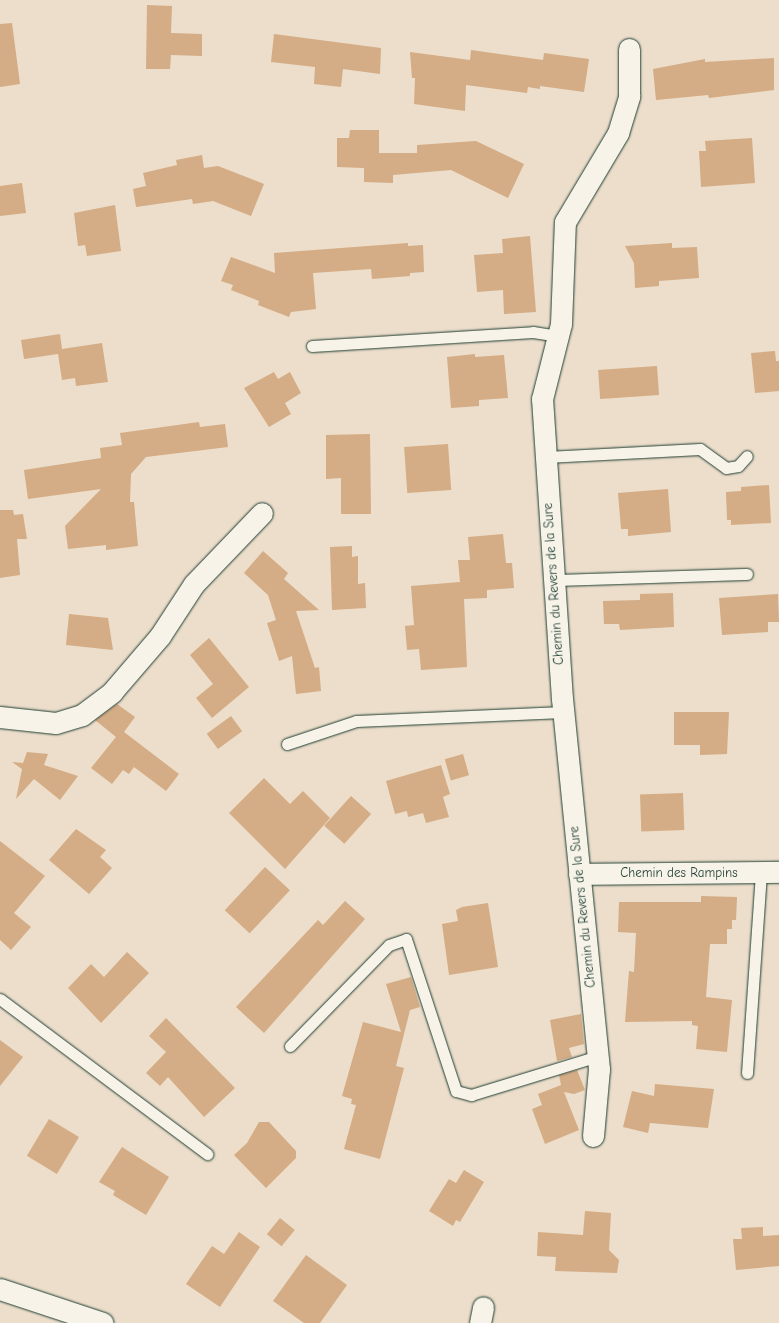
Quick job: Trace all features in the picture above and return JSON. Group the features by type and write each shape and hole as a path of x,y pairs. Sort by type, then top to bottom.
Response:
{"street":[{"name":"Chemin du Revers de la Sure","path":"593,1136 598,1056 563,712 542,398 558,336 565,222 618,133 629,96 629,49"},
{"path":"0,717 56,723 82,714 112,692 160,636 194,584 262,513"},
{"name":"Chemin des Rampins","path":"579,874 770,873"},
{"path":"0,1289 102,1323"}],"lane":[{"path":"312,346 533,332 558,336"},
{"path":"546,457 700,449 726,468 738,466 747,456"},
{"path":"554,580 747,574"},
{"path":"287,744 356,721 563,712"},
{"path":"747,1073 770,873"},
{"path":"290,1046 389,945 406,939 456,1091 471,1095 598,1056"},
{"path":"0,999 207,1154"}],"building":[{"path":"147,5 172,6 171,33 202,34 202,56 171,55 170,69 146,69"},
{"path":"12,23 20,84 0,87 0,24"},
{"path":"274,34 381,48 380,74 343,69 341,87 314,84 315,67 271,62"},
{"path":"471,50 543,60 544,53 589,59 584,92 540,86 540,89 528,87 527,93 466,85 465,111 414,104 415,78 412,78 410,52 470,60"},
{"path":"774,58 774,90 709,98 708,95 656,100 653,69 705,59 705,62"},
{"path":"350,130 379,130 379,153 417,153 417,145 476,141 524,164 508,198 451,170 393,175 393,183 364,182 364,168 337,167 337,138 349,138"},
{"path":"752,138 755,183 701,187 699,151 706,151 705,141"},
{"path":"202,155 204,168 218,166 264,184 251,216 213,201 193,204 192,199 136,207 133,189 146,186 143,173 177,165 176,160"},
{"path":"22,183 26,213 0,216 0,186"},
{"path":"115,205 121,251 87,256 85,245 78,246 74,213"},
{"path":"530,236 536,312 504,314 503,290 477,292 474,255 503,253 502,239"},
{"path":"408,243 408,246 423,245 424,272 410,273 410,276 372,279 371,269 313,273 316,309 291,312 289,317 258,305 259,301 231,290 233,285 221,281 231,257 275,273 274,253"},
{"path":"672,243 672,248 697,247 699,278 659,281 659,286 635,288 634,263 625,246"},
{"path":"60,334 62,349 102,343 108,382 76,386 75,378 62,380 58,354 24,359 21,340"},
{"path":"775,351 776,361 779,361 779,391 755,393 751,353"},
{"path":"475,354 475,357 504,355 508,398 479,400 479,406 451,408 447,357"},
{"path":"657,366 659,395 600,399 598,370"},
{"path":"274,372 278,379 290,372 301,393 285,403 291,414 269,427 244,388"},
{"path":"199,422 200,427 225,424 228,447 146,457 131,474 130,502 134,502 138,546 106,550 106,545 68,549 65,526 101,489 28,499 24,470 101,458 100,448 122,445 120,433"},
{"path":"370,434 371,514 341,514 341,478 326,479 326,435"},
{"path":"448,444 451,490 407,493 404,447"},
{"path":"769,485 771,523 731,525 731,520 727,520 726,492 741,491 741,487"},
{"path":"668,489 671,532 628,536 628,529 621,529 618,493"},
{"path":"0,510 13,510 14,515 23,514 27,539 17,539 20,575 0,578"},
{"path":"503,534 506,563 512,563 514,588 487,590 487,598 464,599 467,667 421,670 419,649 407,650 405,626 414,625 411,586 460,582 458,560 470,560 468,537"},
{"path":"352,546 352,557 358,556 358,584 365,583 366,608 332,610 330,547"},
{"path":"263,551 288,573 284,579 319,610 296,611 315,668 319,667 321,691 296,694 292,656 279,661 267,623 276,620 268,595 244,573"},
{"path":"673,593 674,627 620,630 619,624 604,624 603,601 640,600 640,594"},
{"path":"778,594 779,622 768,622 768,632 722,635 719,598"},
{"path":"69,614 108,618 113,650 66,645"},
{"path":"209,638 249,687 212,718 196,698 213,684 190,655"},
{"path":"117,704 135,717 124,732 179,774 166,791 134,767 129,774 123,770 112,784 91,768 116,737 95,720"},
{"path":"674,712 729,712 727,754 700,755 700,745 674,745"},
{"path":"231,716 242,731 218,749 207,734"},
{"path":"27,752 48,754 44,765 78,776 60,800 34,779 16,799 22,769 12,762 23,763"},
{"path":"463,754 469,775 451,780 445,759"},
{"path":"441,765 450,794 443,797 449,817 426,823 423,813 408,817 407,811 395,814 386,781"},
{"path":"264,778 290,804 303,791 330,818 285,869 229,813"},
{"path":"683,793 684,830 641,831 640,795"},
{"path":"351,796 371,814 344,844 324,826"},
{"path":"76,829 106,850 100,857 112,868 89,894 49,860"},
{"path":"0,841 45,876 14,913 31,927 11,950 0,940"},
{"path":"265,867 290,890 250,933 225,910"},
{"path":"701,896 737,897 736,920 732,920 732,929 727,929 727,944 710,944 706,997 732,1000 727,1052 696,1049 698,1026 692,1025 692,1021 625,1022 629,971 634,972 636,933 618,932 619,902 701,902"},
{"path":"345,901 365,919 264,1033 236,1007 318,920 323,925"},
{"path":"488,903 498,967 449,975 442,924 458,921 456,910 462,907"},
{"path":"127,952 149,973 101,1023 68,988 91,964 104,977"},
{"path":"411,977 420,1007 410,1010 396,1066 404,1068 380,1159 344,1149 356,1105 351,1104 352,1099 342,1096 363,1022 401,1032 386,984"},
{"path":"581,1014 584,1044 569,1048 572,1057 557,1061 550,1020"},
{"path":"166,1018 235,1088 204,1117 168,1077 160,1086 146,1073 166,1052 149,1036"},
{"path":"0,1040 23,1057 0,1086"},
{"path":"577,1070 585,1090 574,1094 564,1092 579,1130 545,1144 532,1109 542,1105 538,1094 561,1085 559,1075"},
{"path":"655,1084 714,1089 708,1128 650,1123 648,1133 623,1127 632,1091 654,1096"},
{"path":"49,1119 79,1137 57,1174 27,1156"},
{"path":"259,1122 269,1122 296,1151 296,1158 266,1188 234,1155 247,1143"},
{"path":"122,1147 169,1177 146,1215 113,1195 115,1191 99,1182"},
{"path":"464,1170 484,1182 460,1222 456,1220 453,1226 429,1211 449,1179 456,1183"},
{"path":"585,1211 611,1213 609,1250 619,1260 617,1273 555,1271 556,1257 537,1256 538,1232 583,1235"},
{"path":"280,1218 295,1230 282,1246 267,1234"},
{"path":"763,1227 763,1236 779,1235 779,1266 736,1270 733,1239 742,1239 741,1228"},
{"path":"239,1232 260,1247 220,1307 186,1284 212,1246 224,1254"},
{"path":"306,1255 347,1285 320,1323 304,1323 273,1301"}]}
